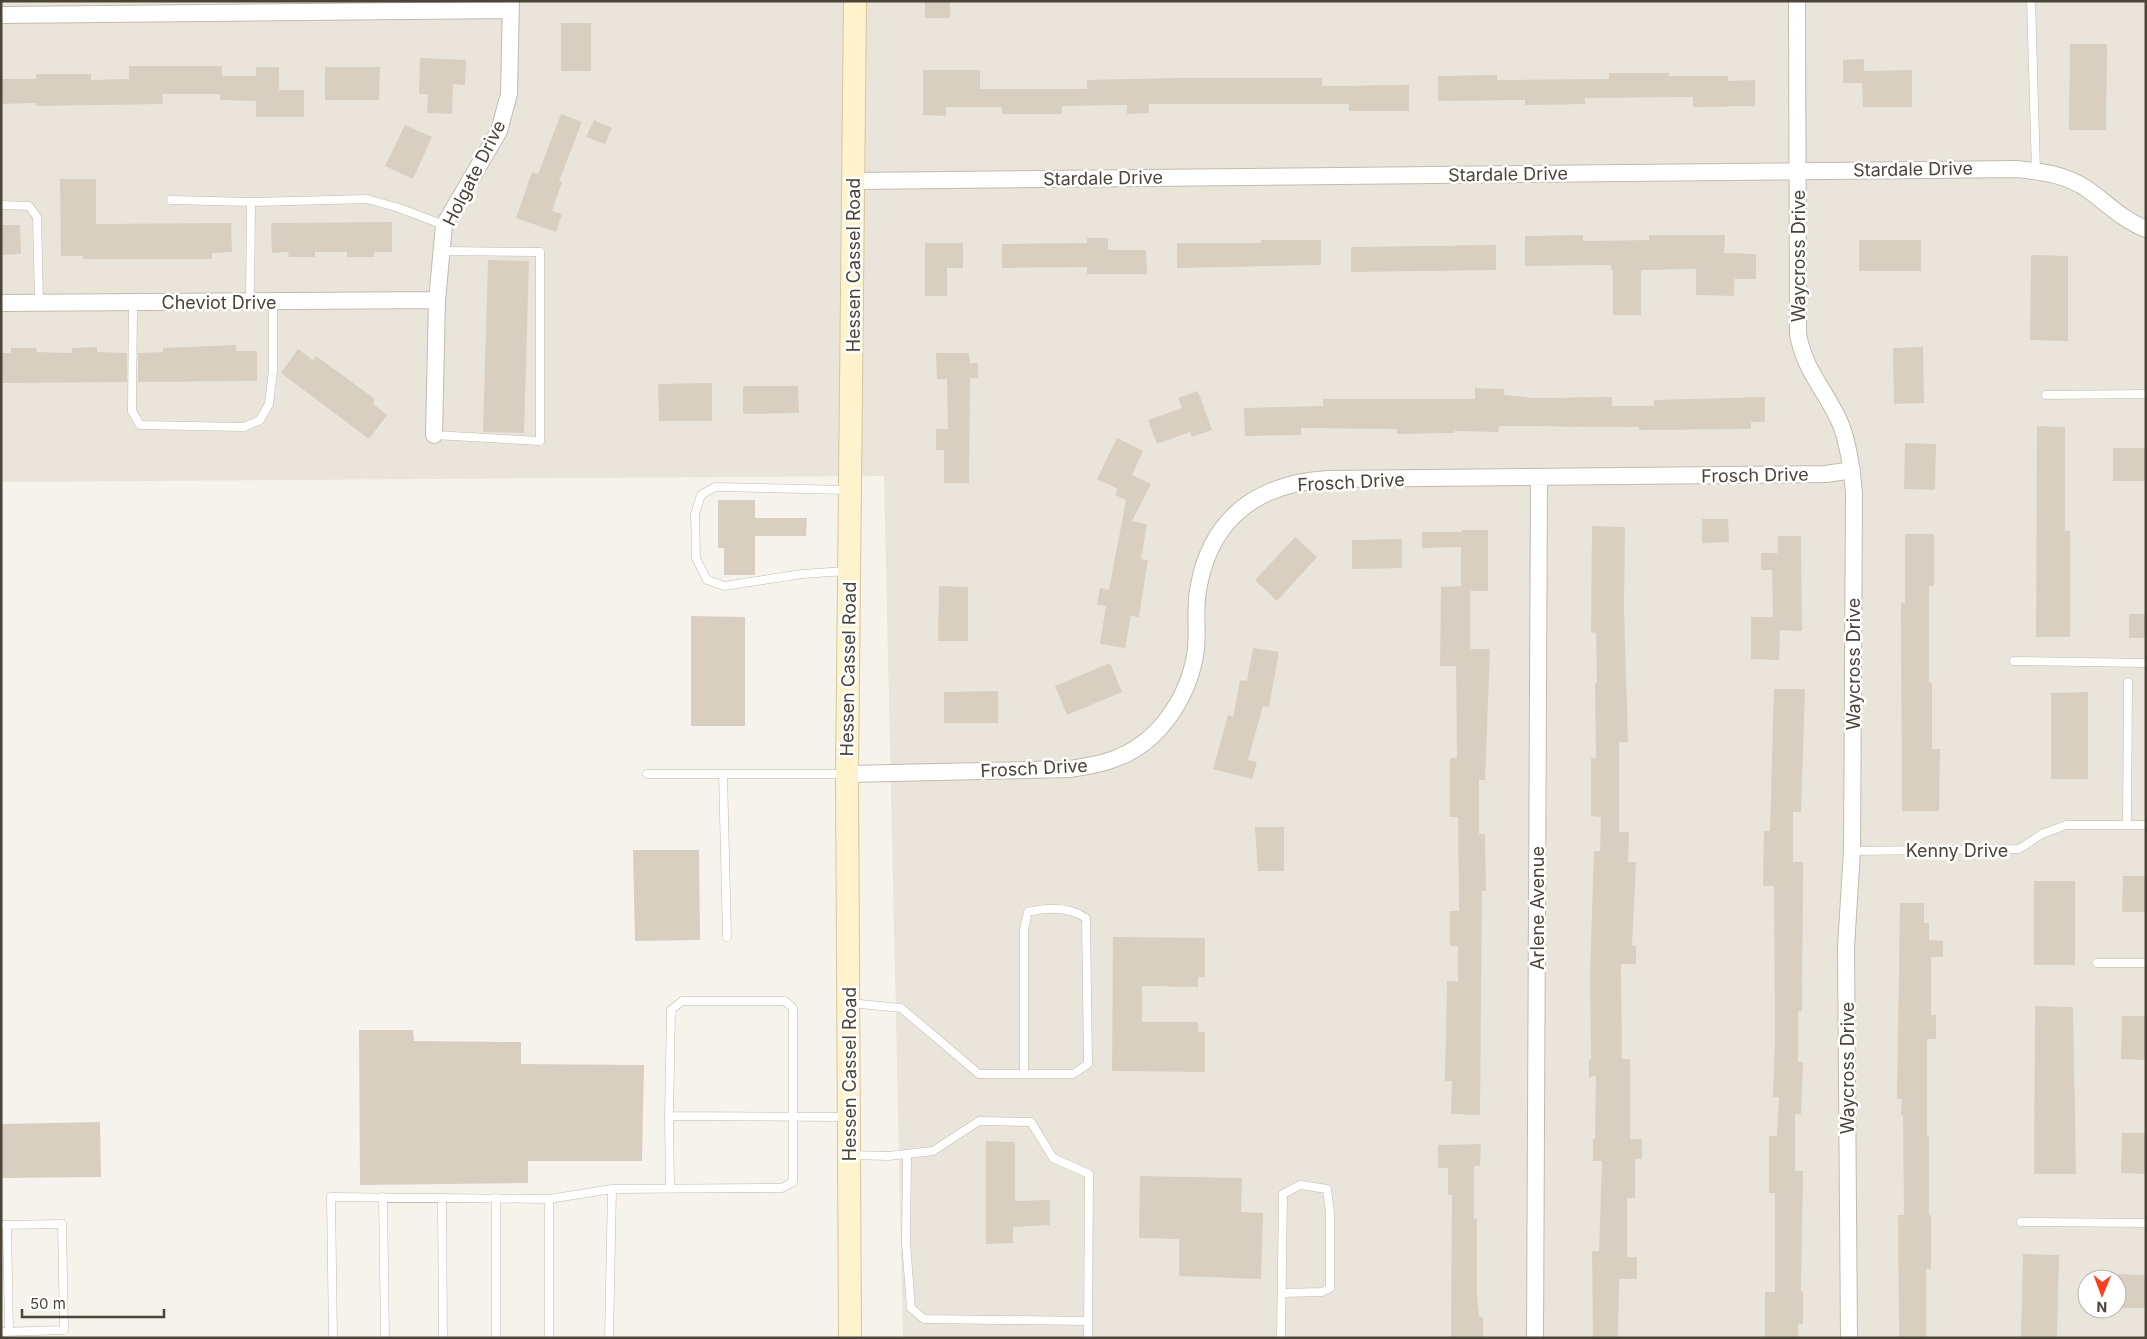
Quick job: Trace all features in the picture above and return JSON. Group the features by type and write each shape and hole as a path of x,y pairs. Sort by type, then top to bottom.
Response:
{"main road":[{"name":"Hessen Cassel Road","path":"850,1338 847,774 855,1"}],"street":[{"name":"Waycross Drive","path":"1797,1 1798,334 1800,348 1811,375 1841,425 1852,470 1854,493 1852,851 1846,947 1849,1338"},
{"path":"1,15 511,6"},
{"name":"Holgate Drive","path":"434,435 437,300 444,225 499,131 510,94 511,6"},
{"name":"Stardale Drive","path":"854,181 1996,168 2054,173 2069,179 2085,188 2126,219 2146,229"},
{"name":"Cheviot Drive","path":"1,303 437,300"},
{"name":"Frosch Drive","path":"847,774 1070,769 1115,759 1136,748 1156,732 1170,716 1188,682 1196,648 1196,601 1199,585 1209,550 1219,532 1231,517 1265,494 1286,485 1328,479 1826,474 1852,470"},
{"name":"Arlene Avenue","path":"1535,1338 1539,478"}],"lane":[{"path":"2031,1 2036,171"},
{"path":"171,200 251,202 367,199 399,208 444,225"},
{"path":"250,301 251,202"},
{"path":"1,205 29,206 37,217 39,302"},
{"path":"434,435 540,441 540,252 442,251"},
{"path":"133,302 132,411 140,425 244,427 260,420 269,404 273,371 273,301"},
{"path":"2046,395 2146,394"},
{"path":"849,571 802,574 724,586 707,580 696,558 695,514 701,494 715,486 851,490"},
{"path":"2014,661 2146,663"},
{"path":"2126,825 2128,682"},
{"path":"647,774 847,774"},
{"path":"723,774 727,937"},
{"name":"Kenny Drive","path":"1852,851 2019,849 2042,834 2066,825 2146,825"},
{"path":"848,1002 900,1008 979,1074 1024,1074 1073,1074 1088,1064 1086,918 1073,910 1039,909 1028,912 1024,929 1024,1074"},
{"path":"2097,963 2146,963"},
{"path":"333,1338 331,1197 549,1199 612,1189 670,1189 782,1188 793,1182 793,1008 785,1001 682,1001 671,1010 668,1116 670,1189"},
{"path":"668,1116 849,1116"},
{"path":"849,1155 907,1154 933,1151 979,1121 1031,1122 1053,1158 1089,1174 1088,1338"},
{"path":"907,1154 906,1243 911,1308 924,1319 1088,1321"},
{"path":"1281,1338 1282,1194 1300,1185 1327,1189 1330,1213 1330,1288 1322,1292 1282,1293"},
{"path":"609,1338 612,1189"},
{"path":"383,1197 386,1338"},
{"path":"442,1198 443,1338"},
{"path":"496,1198 496,1338"},
{"path":"549,1199 549,1338"},
{"path":"2021,1222 2146,1223"},
{"path":"62,1224 64,1330 5,1331 4,1225 62,1224"}],"shaded area":[{"path":"1,1 2146,1 2146,1338 903,1338 884,476 1,482"}],"building":[{"path":"925,1 950,1 950,18 925,18"},
{"path":"561,23 591,23 591,71 561,71"},
{"path":"2070,44 2107,44 2106,130 2069,130"},
{"path":"420,58 466,60 465,85 453,84 452,114 427,113 428,94 419,94"},
{"path":"1864,59 1864,71 1912,70 1912,107 1863,107 1862,83 1843,83 1843,60"},
{"path":"129,66 222,66 222,76 256,76 256,67 279,67 279,90 304,90 304,117 256,117 256,101 220,100 220,94 162,94 163,104 36,106 36,103 1,104 1,79 36,79 36,74 91,74 91,80 129,79"},
{"path":"325,67 380,67 379,100 325,100"},
{"path":"923,70 980,70 980,89 1087,89 1087,80 1176,78 1322,78 1322,86 1409,85 1409,111 1349,111 1349,104 1149,104 1149,113 1127,114 1127,105 1062,106 1062,114 1002,114 1002,107 946,107 946,116 923,115"},
{"path":"1609,73 1669,73 1669,76 1728,76 1728,81 1755,80 1755,106 1693,107 1693,97 1585,98 1585,104 1525,105 1525,100 1438,101 1438,76 1497,75 1497,80 1609,79"},
{"path":"561,114 582,122 559,181 562,182 552,211 562,214 556,232 516,218 532,172 538,174"},
{"path":"594,120 612,128 605,144 586,137"},
{"path":"405,125 432,137 413,179 385,166"},
{"path":"60,179 96,179 96,224 231,223 232,252 212,253 212,259 83,259 83,256 61,256"},
{"path":"392,222 392,252 374,252 374,257 347,257 347,252 315,252 315,257 289,257 288,252 272,253 271,223"},
{"path":"1,225 20,225 21,254 1,255"},
{"path":"1583,235 1583,241 1649,240 1649,235 1725,235 1724,253 1756,254 1756,279 1734,279 1734,296 1696,295 1696,269 1641,270 1641,315 1613,315 1613,270 1611,270 1611,265 1525,266 1525,236"},
{"path":"1087,238 1108,238 1108,250 1146,250 1147,274 1087,274 1087,267 1002,268 1002,244 1087,243"},
{"path":"1261,240 1321,240 1321,265 1177,268 1177,243 1261,243"},
{"path":"1859,240 1921,240 1921,271 1859,271"},
{"path":"925,243 963,243 963,268 947,268 947,296 925,296"},
{"path":"1496,245 1496,270 1351,272 1351,247"},
{"path":"2031,255 2068,256 2068,341 2030,340"},
{"path":"488,260 529,261 524,433 483,432"},
{"path":"236,345 236,351 257,351 257,381 138,382 138,353 163,352 163,348"},
{"path":"97,347 97,352 127,353 127,382 1,383 1,353 11,353 11,348 36,348 37,352 72,353 72,348"},
{"path":"1923,347 1924,403 1894,404 1893,348"},
{"path":"298,349 313,360 316,356 375,399 373,404 387,415 369,439 281,373"},
{"path":"936,353 969,353 970,363 978,363 978,378 970,378 969,483 944,483 944,450 936,450 936,429 948,429 947,379 937,379"},
{"path":"712,383 712,421 659,421 658,384"},
{"path":"743,386 798,386 799,413 743,414"},
{"path":"1475,388 1504,389 1504,395 1534,398 1612,397 1612,406 1654,406 1654,400 1765,397 1765,422 1751,422 1751,429 1639,430 1639,427 1499,426 1498,432 1454,431 1454,433 1397,434 1397,429 1301,428 1301,435 1245,436 1244,408 1323,406 1323,399 1475,399"},
{"path":"1198,391 1212,430 1192,437 1190,432 1157,444 1148,420 1182,408 1178,398"},
{"path":"2037,426 2065,427 2065,531 2070,531 2070,637 2036,637"},
{"path":"1117,438 1143,451 1132,475 1151,484 1132,521 1147,524 1141,559 1148,560 1139,617 1131,616 1125,648 1100,644 1106,606 1097,605 1100,588 1109,590 1126,500 1115,495 1118,489 1097,479"},
{"path":"1905,443 1936,444 1935,490 1904,489"},
{"path":"2113,448 2146,448 2146,481 2113,481"},
{"path":"718,500 755,500 755,518 807,518 806,536 755,536 755,575 724,575 724,548 718,548"},
{"path":"1702,519 1728,519 1729,542 1702,543"},
{"path":"1592,526 1625,527 1624,610 1628,742 1619,742 1619,832 1629,832 1628,862 1636,862 1632,945 1636,946 1636,964 1621,964 1622,1059 1630,1059 1630,1139 1642,1139 1642,1159 1635,1159 1635,1198 1627,1198 1627,1257 1637,1257 1637,1279 1619,1279 1618,1338 1593,1338 1592,1251 1599,1251 1602,1161 1593,1161 1596,1076 1589,1077 1589,1059 1591,1059 1590,974 1594,851 1600,851 1601,817 1591,816 1591,758 1596,758 1595,683 1597,683 1596,633 1591,632"},
{"path":"1462,530 1488,530 1488,591 1470,591 1470,649 1490,649 1485,780 1479,780 1479,834 1485,834 1486,891 1482,891 1480,1115 1451,1114 1452,1081 1445,1081 1447,981 1458,982 1458,946 1450,946 1450,911 1459,911 1458,817 1450,817 1450,758 1457,758 1456,666 1440,666 1441,587 1461,586 1461,547 1422,548 1422,532 1462,532"},
{"path":"1905,534 1934,534 1934,586 1929,586 1929,683 1932,683 1932,749 1940,749 1939,811 1902,811 1901,603 1905,603"},
{"path":"1778,536 1801,536 1802,631 1780,630 1779,660 1751,659 1751,617 1773,617 1772,570 1761,570 1761,553 1778,553"},
{"path":"1295,537 1317,557 1277,601 1255,580"},
{"path":"1402,539 1402,568 1352,569 1352,540"},
{"path":"939,586 968,587 968,641 938,641"},
{"path":"2129,614 2146,614 2146,638 2129,638"},
{"path":"691,616 745,617 745,726 691,726"},
{"path":"1253,648 1279,652 1269,707 1263,706 1248,760 1257,762 1252,779 1213,769 1228,715 1233,717 1240,680 1247,681"},
{"path":"1110,663 1122,692 1067,715 1055,686"},
{"path":"1774,689 1805,689 1801,812 1793,812 1793,862 1803,862 1802,1011 1798,1011 1798,1062 1803,1062 1801,1114 1795,1114 1795,1171 1803,1171 1801,1291 1803,1291 1803,1324 1798,1324 1798,1338 1765,1338 1765,1292 1775,1292 1775,1193 1769,1193 1769,1136 1777,1136 1779,1097 1773,1097 1775,1039 1774,886 1763,886 1764,831 1770,831"},
{"path":"998,691 998,723 944,723 944,692"},
{"path":"2088,692 2088,779 2051,779 2051,693"},
{"path":"1255,827 1284,827 1284,871 1258,871"},
{"path":"633,850 699,850 700,940 635,941"},
{"path":"2123,876 2146,876 2146,912 2122,912"},
{"path":"2034,881 2075,881 2075,965 2034,965"},
{"path":"1900,903 1924,903 1924,923 1929,923 1929,940 1943,941 1943,957 1931,957 1931,1015 1936,1015 1936,1039 1927,1039 1927,1136 1929,1136 1931,1269 1926,1269 1926,1338 1899,1338 1898,1215 1904,1215 1903,1115 1901,1115 1902,1099 1897,1099"},
{"path":"1113,937 1205,938 1205,977 1198,977 1198,987 1142,986 1142,1022 1198,1022 1198,1032 1205,1032 1205,1072 1112,1071"},
{"path":"2035,1006 2073,1007 2076,1174 2034,1174"},
{"path":"2122,1016 2146,1016 2146,1060 2121,1059"},
{"path":"359,1030 413,1030 414,1041 521,1042 521,1064 644,1065 642,1161 528,1161 528,1183 360,1185"},
{"path":"100,1122 101,1177 1,1178 1,1124"},
{"path":"2122,1133 2146,1133 2146,1174 2121,1173"},
{"path":"986,1141 1015,1142 1015,1201 1050,1200 1050,1225 1013,1227 1013,1243 986,1244"},
{"path":"1481,1144 1480,1166 1474,1166 1474,1219 1477,1219 1477,1295 1479,1317 1483,1317 1483,1338 1451,1338 1452,1195 1448,1195 1448,1168 1438,1168 1438,1145"},
{"path":"1140,1176 1242,1178 1241,1212 1263,1213 1261,1279 1179,1276 1179,1239 1139,1238"},
{"path":"2023,1254 2059,1255 2057,1338 2021,1338"},
{"path":"2127,1274 2146,1275 2146,1308 2127,1308"}]}
